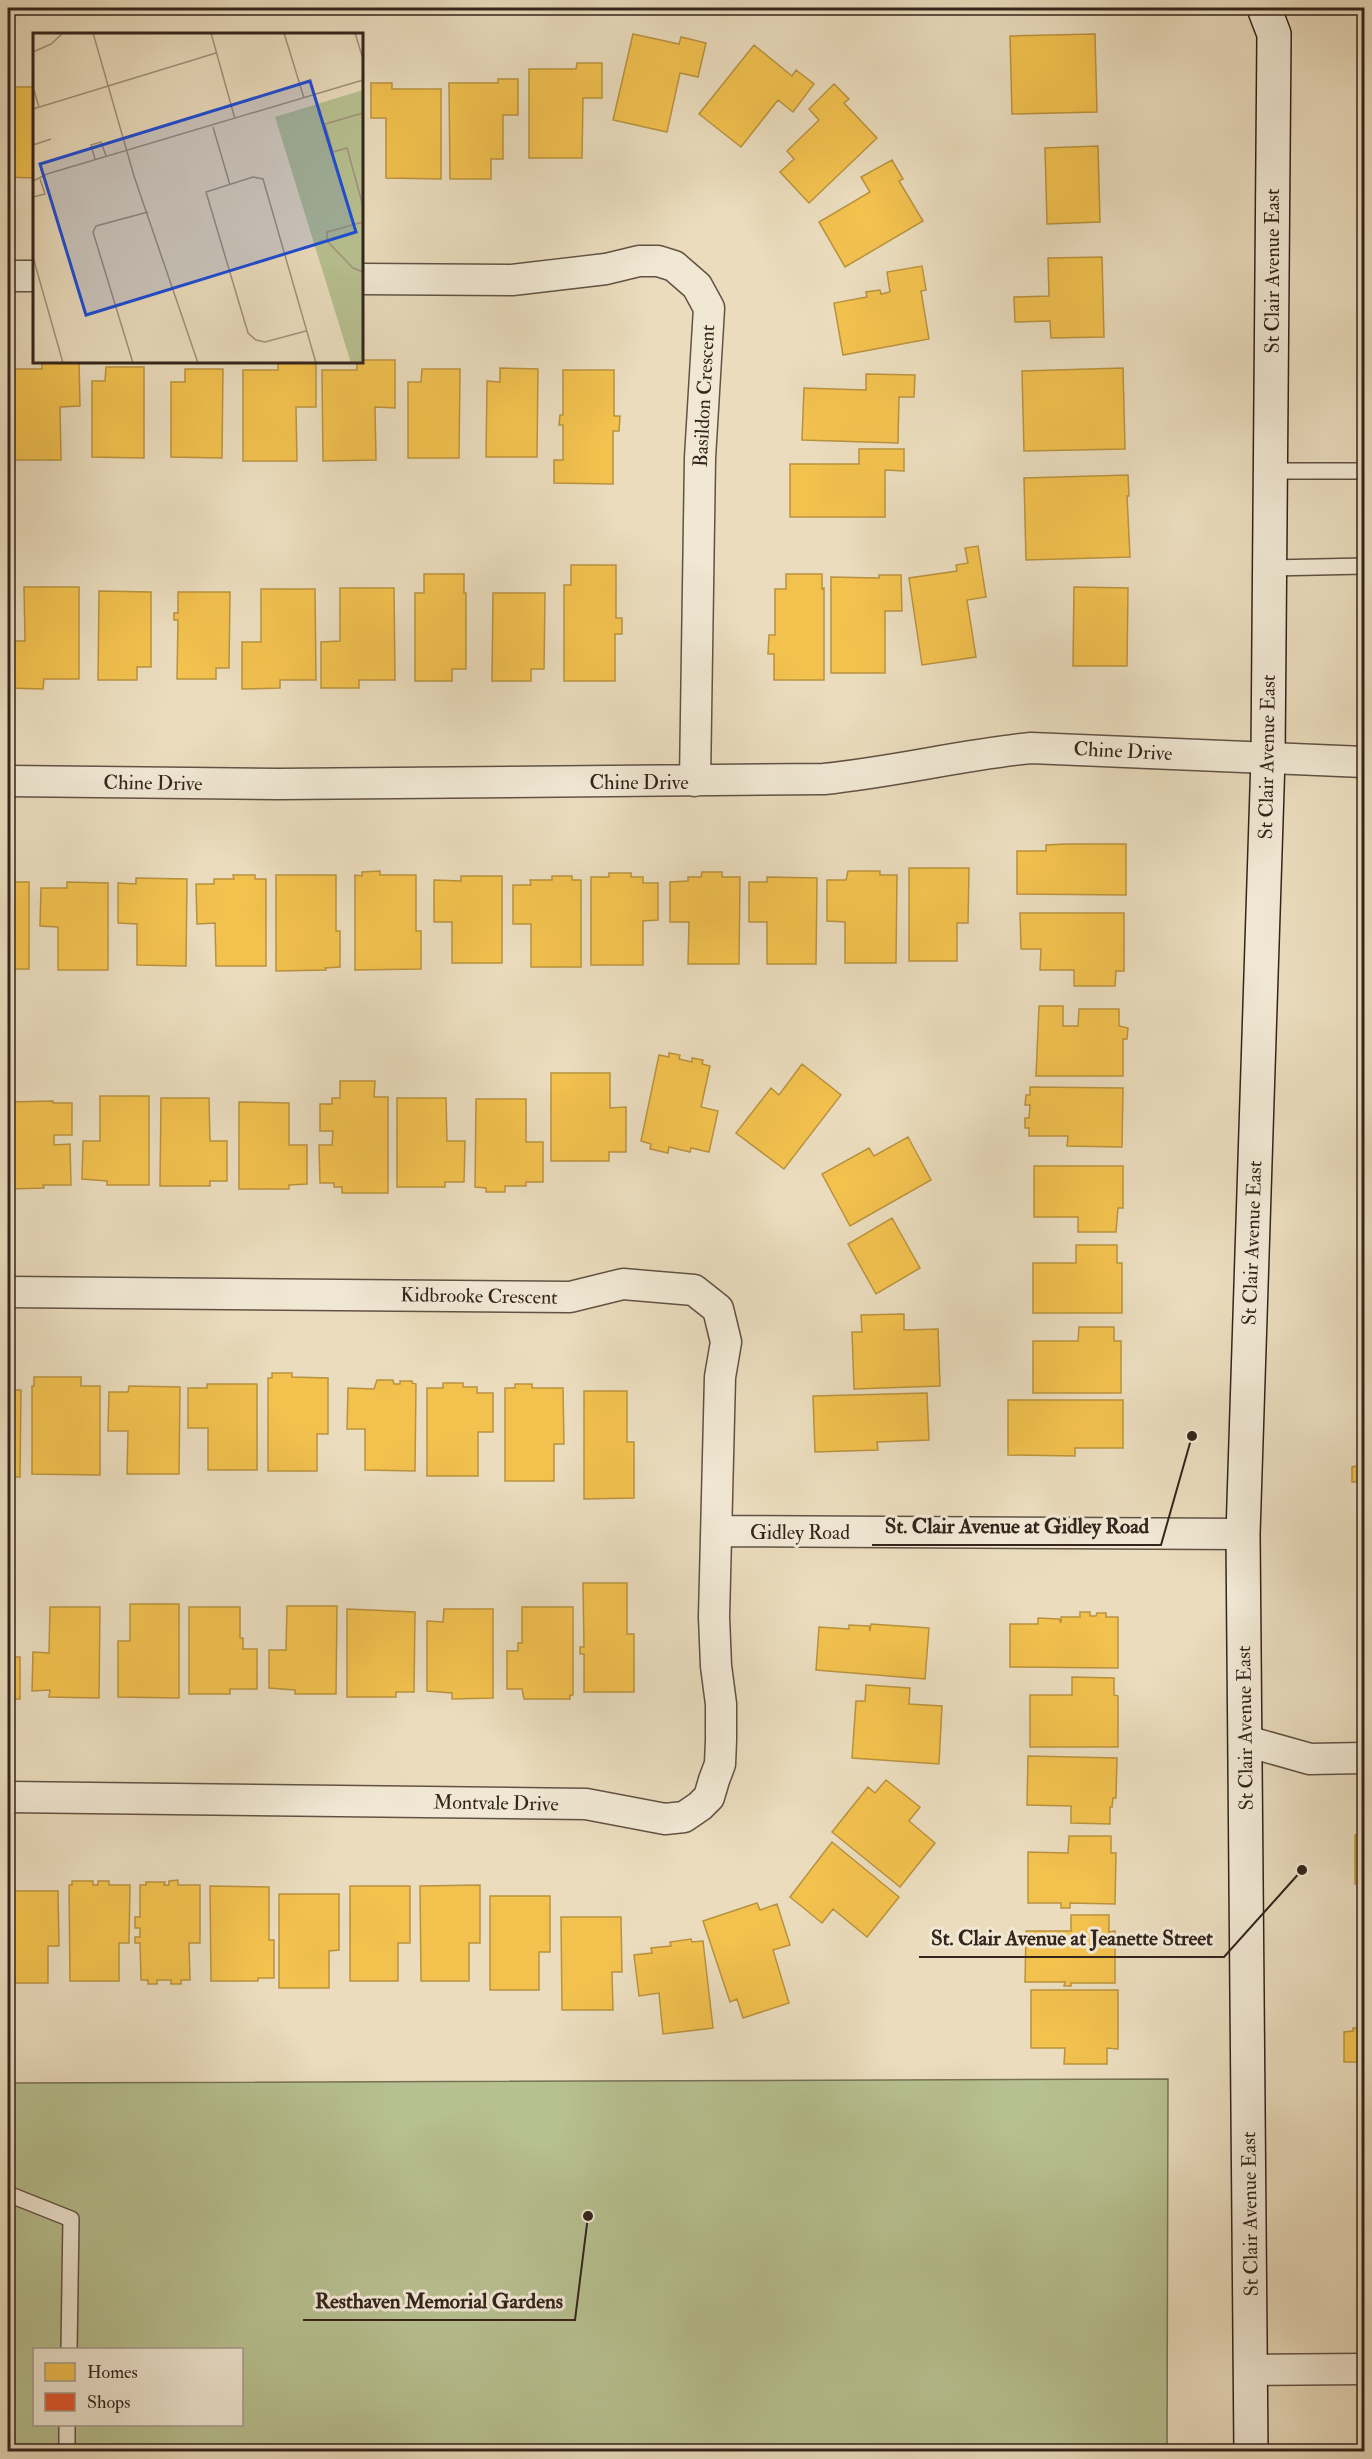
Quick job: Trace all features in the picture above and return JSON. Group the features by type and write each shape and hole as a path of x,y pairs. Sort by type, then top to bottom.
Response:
{"main road":[{"name":"St Clair Avenue East","path":"1251,2451 1243,1534 1268,758 1276,16"}],"street":[{"name":"Basildon Crescent","path":"363,279 512,280 606,268 639,261 658,261 674,266 697,286 709,308 700,458 695,781"},
{"path":"8,276 33,276"},
{"name":"Chine Drive","path":"8,781 279,784 834,778 986,753 1031,748 1365,762"},
{"name":"Kidbrooke Crescent","path":"8,1292 570,1297 623,1284 694,1290 718,1309 726,1342 720,1377 717,1531"},
{"name":"Gidley Road","path":"717,1531 1243,1534"},
{"name":"Montvale Drive","path":"8,1797 586,1804 665,1819 684,1817 709,1797 720,1764 721,1704 716,1666 714,1617 717,1531"},
{"path":"1246,1742 1310,1759 1365,1758"},
{"path":"1251,2370 1365,2369"}],"lane":[{"path":"1271,471 1365,471"},
{"path":"1271,568 1365,566"},
{"path":"8,2194 71,2220 69,2348"},
{"path":"67,2426 67,2451"}],"green space":[{"path":"1168,2079 1167,2451 8,2451 8,2083"}],"building: Homes":[{"path":"633,34 679,44 681,37 706,43 698,77 680,73 667,132 613,120"},
{"path":"1095,34 1097,112 1012,114 1010,36"},
{"path":"754,45 792,76 796,70 814,84 793,112 778,100 741,147 699,114"},
{"path":"577,63 602,63 602,98 583,98 582,158 529,158 529,69 576,69"},
{"path":"498,79 518,79 518,115 503,115 503,159 491,159 491,179 450,179 449,83 498,83"},
{"path":"371,83 392,83 392,89 441,89 441,179 386,178 386,118 371,118"},
{"path":"834,84 849,99 844,103 877,138 809,203 780,172 794,159 787,151 819,120 809,109"},
{"path":"8,87 33,87 33,178 8,177"},
{"path":"1098,146 1100,222 1047,224 1045,148"},
{"path":"892,160 903,179 899,181 923,221 845,267 819,222 870,192 861,177"},
{"path":"1102,257 1104,337 1051,338 1050,321 1015,322 1014,297 1049,296 1048,258"},
{"path":"922,266 926,290 921,291 929,339 843,355 834,303 867,297 866,292 880,290 881,294 890,292 887,272"},
{"path":"363,360 395,360 395,408 375,407 376,460 323,461 322,370 357,370 357,363 363,363"},
{"path":"42,363 79,363 80,406 60,407 61,460 8,460 8,369 42,369"},
{"path":"278,363 316,363 316,407 296,407 297,461 243,461 243,370 278,370"},
{"path":"106,367 144,367 144,458 92,457 92,381 105,381"},
{"path":"500,368 538,369 537,457 486,457 487,381 500,382"},
{"path":"1123,368 1125,449 1024,451 1022,371"},
{"path":"185,369 223,369 222,458 171,457 171,382 185,382"},
{"path":"422,369 460,369 459,458 408,458 408,382 421,382"},
{"path":"563,370 614,370 614,416 620,416 619,431 613,431 613,484 554,483 554,460 563,460 563,425 559,425 560,415 563,415"},
{"path":"866,374 915,375 914,397 899,397 898,443 802,440 804,388 866,390"},
{"path":"859,449 904,449 904,471 885,470 885,517 790,517 790,464 859,464"},
{"path":"1128,475 1130,557 1026,560 1024,478"},
{"path":"978,546 986,597 967,600 976,657 922,665 909,578 957,571 956,565 968,563 965,548"},
{"path":"571,565 616,565 616,618 622,618 622,634 615,634 615,681 564,681 564,585 571,585"},
{"path":"424,574 464,574 466,669 452,669 452,681 415,681 415,593 424,593"},
{"path":"786,574 822,574 824,680 774,680 774,654 768,654 769,635 775,635 775,589 786,589"},
{"path":"879,575 901,575 902,611 885,611 885,673 831,673 831,577 879,578"},
{"path":"24,587 79,587 79,679 44,679 43,689 8,688 8,641 25,641"},
{"path":"1074,587 1128,588 1127,666 1073,666"},
{"path":"340,588 394,588 395,680 359,680 359,688 321,688 321,642 340,641"},
{"path":"261,589 315,589 316,680 280,680 280,688 242,689 242,642 261,642"},
{"path":"99,591 151,592 151,667 137,667 137,680 98,680"},
{"path":"178,592 230,592 229,668 216,668 216,679 177,679 178,620 174,620 174,613 178,613"},
{"path":"493,593 545,593 544,669 531,669 531,681 492,681"},
{"path":"1126,844 1126,895 1017,894 1017,851 1046,851 1046,845"},
{"path":"909,868 969,868 968,923 957,923 957,961 909,961"},
{"path":"380,871 380,875 416,875 416,931 421,931 421,969 355,970 355,875 362,876 362,872"},
{"path":"848,871 880,871 880,875 897,875 896,963 845,963 845,922 827,921 827,880 846,880"},
{"path":"702,872 722,872 722,877 740,877 739,964 688,964 689,922 670,922 670,882 688,881 688,877 701,877"},
{"path":"609,873 631,873 631,877 643,877 643,883 658,883 658,920 643,921 643,965 591,965 591,877 609,877"},
{"path":"233,875 255,875 255,879 266,879 266,966 216,966 215,923 197,924 196,884 214,884 214,879 234,879"},
{"path":"276,875 336,875 336,931 340,931 340,967 325,968 326,970 276,971"},
{"path":"461,876 502,876 502,963 452,963 452,922 434,922 434,880 461,881"},
{"path":"552,876 572,876 572,880 581,880 581,967 531,967 531,924 513,924 513,885 531,885 530,880 552,880"},
{"path":"767,877 817,878 816,964 767,964 767,922 749,922 749,882 767,882"},
{"path":"136,878 187,879 186,966 137,965 137,924 118,923 118,883 136,884"},
{"path":"8,882 29,882 29,969 8,969"},
{"path":"67,882 108,883 108,970 58,970 58,927 40,926 41,888 67,888"},
{"path":"1020,913 1124,913 1124,971 1116,971 1115,986 1074,986 1074,970 1040,970 1041,949 1021,949"},
{"path":"1039,1006 1063,1006 1063,1026 1078,1026 1079,1009 1119,1009 1119,1026 1128,1028 1127,1039 1123,1039 1123,1076 1036,1076"},
{"path":"669,1053 680,1055 679,1059 692,1062 692,1058 703,1060 702,1064 710,1066 701,1107 718,1111 709,1152 691,1148 690,1152 669,1147 668,1153 650,1149 651,1144 641,1141 659,1055 669,1057"},
{"path":"802,1064 841,1095 784,1169 736,1133 771,1088 779,1095"},
{"path":"551,1073 610,1073 610,1108 626,1107 626,1152 609,1152 609,1161 551,1161"},
{"path":"340,1081 375,1081 374,1097 388,1097 388,1193 342,1193 342,1187 334,1187 334,1183 320,1183 319,1145 332,1145 333,1131 320,1131 320,1104 332,1104 332,1098 340,1098"},
{"path":"1030,1087 1123,1088 1122,1147 1067,1146 1068,1136 1029,1136 1029,1128 1025,1128 1025,1118 1029,1118 1030,1105 1025,1105 1026,1095 1030,1095"},
{"path":"100,1096 149,1096 149,1185 107,1185 107,1181 82,1179 83,1141 100,1141"},
{"path":"161,1098 209,1098 210,1141 227,1141 227,1181 210,1181 210,1186 160,1186"},
{"path":"397,1098 446,1098 447,1141 465,1141 464,1182 445,1182 445,1187 397,1187"},
{"path":"476,1099 526,1099 526,1142 543,1142 543,1182 526,1182 526,1186 505,1186 505,1192 486,1192 486,1188 475,1187"},
{"path":"53,1101 53,1103 72,1103 72,1135 54,1135 54,1145 70,1144 71,1185 8,1189 8,1102"},
{"path":"239,1102 289,1103 289,1145 307,1145 307,1184 289,1185 289,1189 239,1189"},
{"path":"908,1137 931,1180 850,1226 822,1174 869,1148 874,1156"},
{"path":"1034,1166 1123,1166 1123,1208 1118,1208 1116,1232 1078,1232 1078,1217 1034,1217"},
{"path":"892,1218 920,1268 876,1294 848,1244"},
{"path":"1076,1245 1117,1245 1117,1263 1122,1263 1122,1313 1033,1313 1033,1263 1076,1263"},
{"path":"904,1314 904,1330 938,1329 940,1386 854,1389 852,1332 862,1332 861,1315"},
{"path":"1079,1327 1114,1327 1114,1341 1121,1341 1121,1393 1033,1393 1033,1341 1078,1341"},
{"path":"272,1373 292,1373 292,1377 328,1378 328,1434 317,1434 317,1471 268,1471 268,1378 272,1378"},
{"path":"34,1377 81,1377 81,1386 100,1386 100,1475 32,1474 32,1386 34,1386"},
{"path":"377,1380 393,1380 394,1384 400,1384 400,1381 412,1381 416,1384 415,1471 365,1470 365,1429 347,1429 348,1388 374,1389"},
{"path":"443,1383 463,1383 463,1387 477,1387 477,1393 493,1393 493,1432 478,1432 478,1476 427,1476 427,1388 443,1388"},
{"path":"207,1384 257,1384 257,1470 208,1470 208,1428 188,1428 188,1388 207,1388"},
{"path":"515,1384 532,1384 532,1388 563,1388 564,1444 554,1444 554,1481 505,1481 505,1388 515,1388"},
{"path":"129,1386 180,1387 179,1474 127,1474 128,1431 108,1431 109,1392 128,1392"},
{"path":"8,1390 21,1390 20,1477 8,1477"},
{"path":"584,1391 627,1391 627,1442 634,1442 634,1498 584,1499"},
{"path":"927,1393 929,1440 877,1442 878,1450 815,1452 813,1396"},
{"path":"1008,1400 1123,1400 1123,1448 1075,1448 1075,1456 1008,1455"},
{"path":"1363,1465 1364,1507 1361,1507 1360,1482 1352,1482 1352,1467"},
{"path":"1360,1562 1364,1562 1364,1600 1360,1600"},
{"path":"583,1583 627,1583 627,1634 634,1634 634,1692 584,1692 584,1654 580,1654 580,1647 584,1647"},
{"path":"130,1604 179,1604 179,1698 118,1697 118,1641 130,1641"},
{"path":"287,1606 337,1606 336,1694 295,1694 295,1690 269,1688 269,1650 286,1650"},
{"path":"50,1607 100,1607 99,1698 49,1697 50,1690 32,1691 33,1652 49,1653"},
{"path":"189,1607 240,1607 240,1638 243,1638 243,1649 257,1649 257,1689 230,1689 230,1694 189,1694"},
{"path":"522,1607 573,1607 573,1695 570,1695 570,1699 524,1699 522,1689 507,1689 507,1651 518,1651 518,1643 522,1643"},
{"path":"347,1609 415,1612 414,1692 396,1692 396,1697 347,1697"},
{"path":"444,1609 493,1609 493,1698 452,1699 452,1693 427,1691 427,1621 443,1622"},
{"path":"1359,1609 1364,1609 1364,1644 1359,1644"},
{"path":"1080,1612 1090,1612 1090,1616 1106,1613 1106,1617 1118,1617 1118,1668 1010,1667 1010,1624 1038,1624 1038,1618 1059,1619 1061,1623 1061,1617 1080,1617"},
{"path":"871,1624 929,1628 925,1679 816,1670 819,1627 849,1629 849,1625 869,1626 870,1631"},
{"path":"8,1657 20,1657 20,1699 8,1699"},
{"path":"1072,1677 1114,1678 1114,1695 1118,1696 1118,1747 1030,1747 1030,1695 1072,1695"},
{"path":"866,1685 910,1688 909,1704 942,1706 939,1764 852,1758 856,1701 865,1701"},
{"path":"1028,1756 1117,1758 1116,1798 1113,1798 1112,1807 1110,1807 1110,1824 1071,1823 1071,1806 1027,1805"},
{"path":"886,1780 920,1807 909,1821 935,1843 900,1887 832,1832 868,1787 875,1793"},
{"path":"1355,1835 1364,1835 1364,1884 1355,1884"},
{"path":"1069,1836 1111,1836 1111,1853 1116,1853 1115,1904 1070,1903 1070,1908 1061,1908 1061,1903 1028,1903 1028,1852 1068,1853"},
{"path":"832,1842 899,1897 867,1937 833,1909 822,1923 790,1897"},
{"path":"178,1880 178,1885 200,1885 200,1943 189,1943 190,1980 181,1980 181,1984 171,1984 171,1980 157,1980 157,1984 148,1984 148,1980 141,1980 140,1943 135,1943 135,1937 140,1937 140,1928 135,1928 135,1917 140,1917 140,1885 146,1885 146,1882 165,1882 164,1885 169,1885 169,1881"},
{"path":"72,1881 93,1881 93,1885 98,1885 98,1881 109,1881 109,1885 130,1885 129,1943 119,1943 119,1981 70,1981 69,1885 72,1885"},
{"path":"1364,1884 1364,1924 1362,1924"},
{"path":"480,1885 480,1943 469,1943 469,1981 421,1981 420,1886"},
{"path":"210,1886 269,1887 269,1940 274,1940 274,1978 258,1978 258,1981 211,1981"},
{"path":"350,1886 410,1886 410,1943 398,1943 398,1981 350,1981"},
{"path":"8,1891 58,1891 59,1946 48,1946 48,1983 8,1983"},
{"path":"279,1894 339,1894 339,1950 329,1951 329,1988 279,1988"},
{"path":"490,1896 550,1896 550,1952 539,1952 539,1990 490,1990"},
{"path":"757,1903 760,1910 777,1904 790,1945 773,1950 789,2003 743,2018 737,1999 730,2002 703,1921"},
{"path":"1071,1915 1109,1915 1109,1932 1115,1931 1115,1983 1071,1983 1071,1986 1064,1986 1065,1982 1025,1982 1026,1931 1071,1931"},
{"path":"561,1917 621,1917 622,1972 612,1972 613,2010 562,2010"},
{"path":"691,1939 692,1942 703,1941 713,2028 663,2034 659,1993 639,1996 634,1955 652,1953 651,1948 671,1946 670,1942"},
{"path":"1031,1990 1118,1990 1118,2049 1107,2048 1107,2064 1064,2064 1065,2048 1031,2048"},
{"path":"1353,2028 1364,2028 1364,2062 1344,2062 1344,2032 1353,2031"},
{"path":"1359,2086 1364,2087 1364,2107 1358,2107"}],"building: Shops":[{"path":"954,8 1048,8 1048,10 954,13"}],"place":[{"name":"St. Clair Avenue at Gidley Road","path":"1192,1436"},
{"name":"St. Clair Avenue at Jeanette Street","path":"1302,1870"},
{"name":"Resthaven Memorial Gardens","path":"588,2216"}]}
